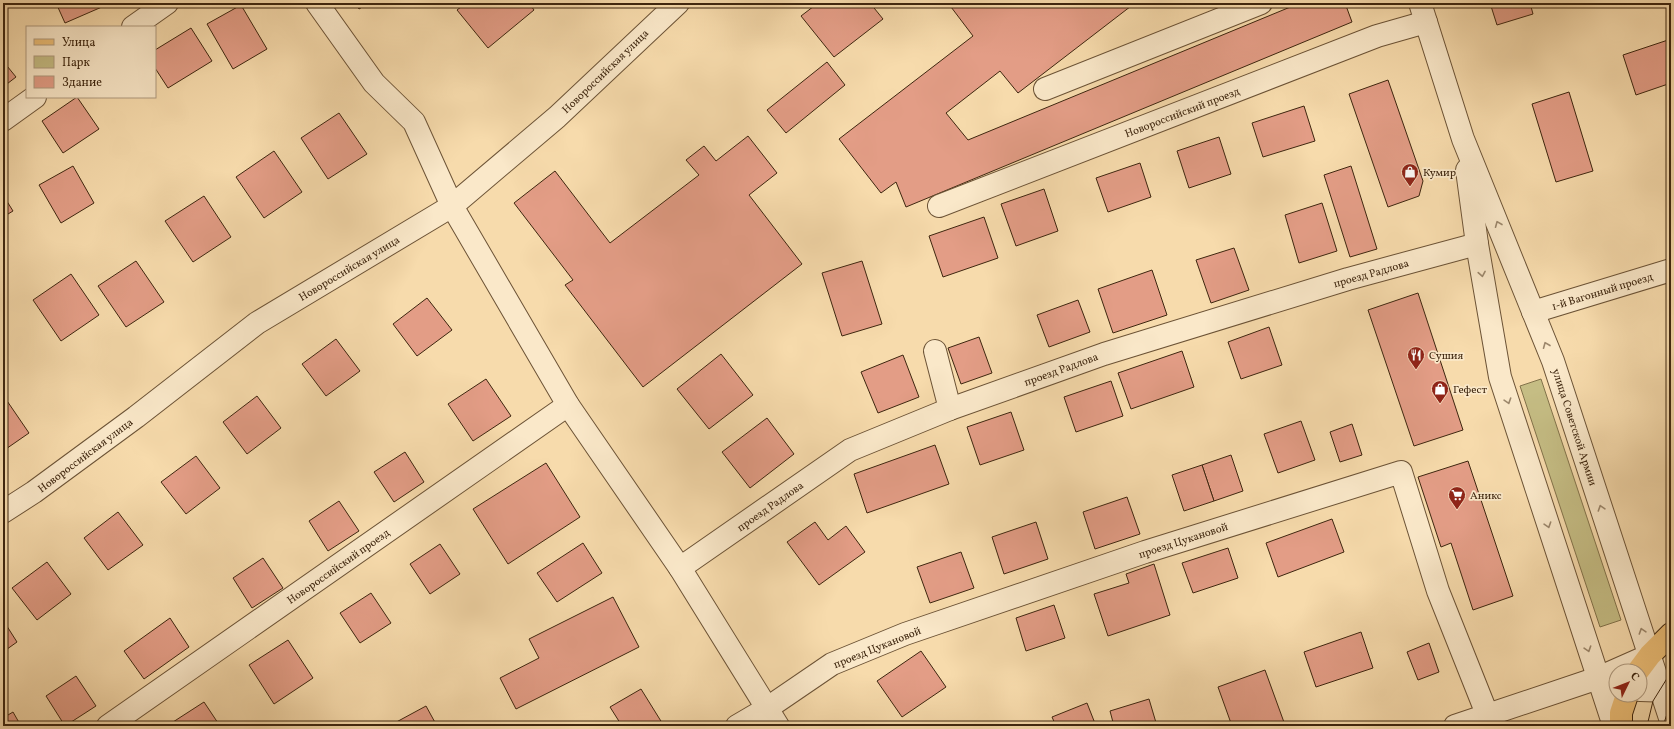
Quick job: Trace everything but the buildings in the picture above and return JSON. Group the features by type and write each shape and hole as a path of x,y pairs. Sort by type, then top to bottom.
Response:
{"main road":[{"path":"1644,663 1671,634"},
{"path":"1621,726 1621,713 1624,703"}],"street":[{"path":"134,26 166,3"},
{"path":"316,3 374,83 414,122 452,206 568,405 680,568 772,717"},
{"name":"Новороссийская улица","path":"3,512 34,492 136,417 257,323 452,206 557,117 678,3"},
{"path":"1045,89 1261,3"},
{"name":"улица Советской Армии","path":"1423,12 1463,139 1553,361 1644,663"},
{"name":"Новороссийский проезд","path":"939,206 1377,36 1423,12"},
{"path":"3,120 34,98"},
{"name":"улица Советской Армии","path":"1463,139 1477,244 1500,376 1607,682 1614,726"},
{"name":"проезд Радлова","path":"680,568 850,450 950,409 1112,352 1348,279 1477,244"},
{"name":"1-й Вагонный проезд","path":"1533,312 1671,270"},
{"path":"936,351 950,409"},
{"name":"Новороссийский проезд","path":"108,726 568,405"},
{"name":"проезд Цукановой","path":"737,726 772,717 832,664 905,634 1145,552 1401,472 1438,591 1487,714"},
{"name":"улица Советской Армии","path":"1648,672 1671,721"},
{"path":"1455,726 1487,714 1607,682"}],"green space":[{"path":"1541,379 1621,620 1600,627 1520,386"}],"tram line":[{"path":"1647,726 1653,701 1671,672"},
{"path":"1663,726 1671,702"}],"place":[{"name":"Кумир","path":"1410,187"},
{"name":"Сушия","path":"1416,370"},
{"name":"Гефест","path":"1440,404"},
{"name":"Аникс","path":"1457,510"}]}
